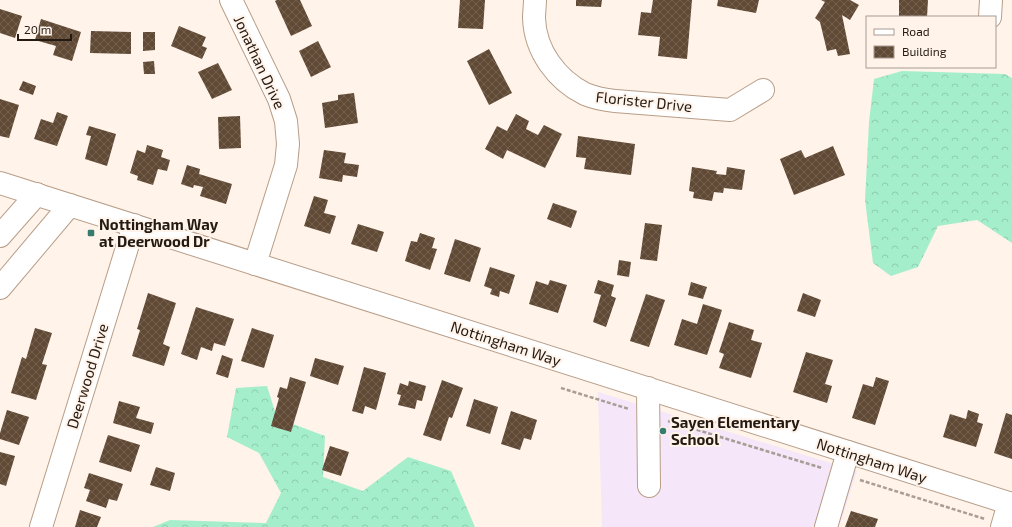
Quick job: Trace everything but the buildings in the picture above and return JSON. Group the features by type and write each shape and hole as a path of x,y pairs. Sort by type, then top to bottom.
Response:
{"street":[{"name":"Jonathan Drive","path":"231,0 279,99 286,121 288,144 286,165 255,264"},
{"name":"Florister Drive","path":"535,0 534,19 537,38 545,56 557,73 569,84 586,94 615,101 730,110 763,90"},
{"path":"990,16 991,0"},
{"name":"Nottingham Way","path":"0,183 1011,504"},
{"path":"0,236 37,194"},
{"path":"0,288 70,205"},
{"name":"Deerwood Drive","path":"41,527 134,225"},
{"path":"648,388 649,486"},
{"path":"826,527 848,452"},
{"path":"1003,526 1011,504"}],"path":[{"path":"561,388 842,474 1003,526"}],"shaded area":[{"name":"Sayen Elementary School","path":"598,392 857,471 839,527 602,527"}],"green space":[{"path":"902,71 1005,74 1012,78 1012,243 977,220 938,226 918,267 891,276 873,263 865,200 869,122 874,79"},
{"path":"267,386 277,418 325,436 323,477 363,491 408,457 451,471 475,527 153,527 170,520 266,523 281,493 259,453 227,437 236,388"}],"place":[{"name":"Nottingham Way at Deerwood Dr","path":"91,233"},
{"name":"Sayen Elementary School","path":"663,431"}]}
